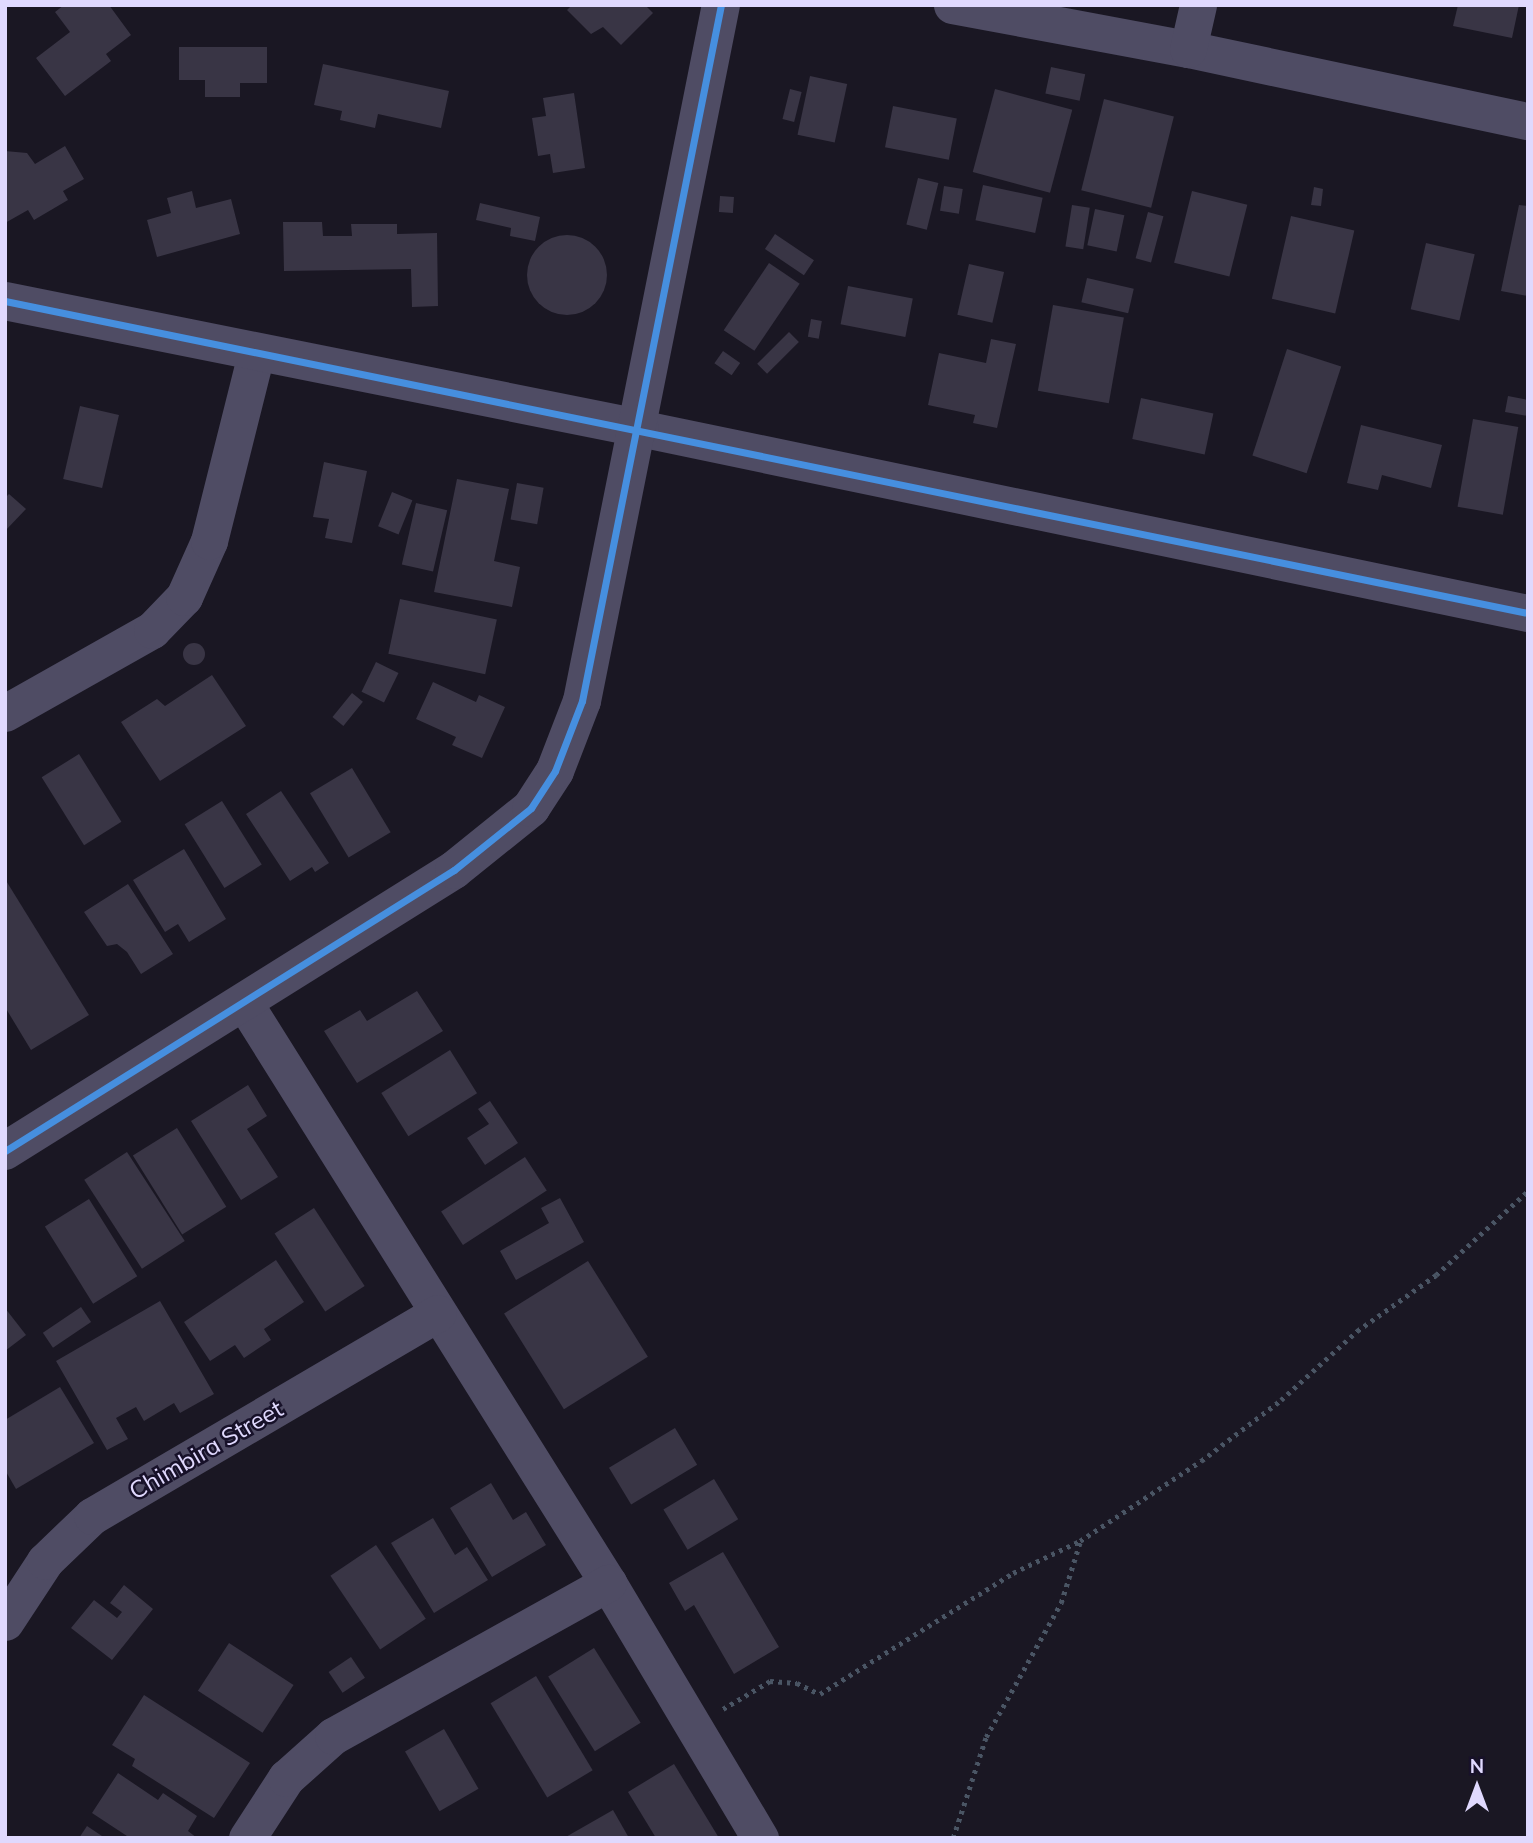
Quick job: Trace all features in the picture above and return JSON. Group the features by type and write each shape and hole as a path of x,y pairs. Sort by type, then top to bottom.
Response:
{"street":[{"path":"5,1151 245,1004 454,870 531,808 555,771 582,701 639,428 721,5"},
{"path":"952,5 1188,49 1528,121"},
{"path":"1188,49 1198,5"},
{"path":"5,301 256,354 639,428 1528,613"},
{"path":"5,713 152,630 184,597 209,541 256,354"},
{"path":"245,1004 608,1584 760,1838"},
{"name":"Chimbira Street","path":"5,1622 45,1561 92,1516 439,1313"},
{"path":"247,1838 286,1778 333,1736 608,1584"}],"path":[{"path":"694,1728 770,1681 797,1683 820,1694 1013,1573 1080,1541 1201,1461 1282,1400 1357,1331 1436,1275 1528,1191"},
{"path":"953,1838 986,1737 1061,1602 1080,1541"}],"building":[{"path":"64,5 109,5 131,35 106,54 111,61 65,96 36,58 70,32 55,12"},
{"path":"572,5 645,5 653,13 621,45 603,27 591,34 567,10"},
{"path":"1458,5 1519,5 1512,38 1453,26"},
{"path":"179,47 267,47 267,83 240,83 240,97 205,97 205,80 179,80"},
{"path":"323,64 449,91 441,128 378,114 375,128 340,120 342,111 314,105"},
{"path":"1051,67 1085,74 1080,101 1045,93"},
{"path":"810,76 847,84 835,143 798,135"},
{"path":"790,89 802,92 794,122 783,119"},
{"path":"995,89 1072,110 1050,193 973,172"},
{"path":"574,93 585,168 553,173 550,154 538,156 532,118 546,116 543,98"},
{"path":"1104,99 1174,116 1151,208 1081,190"},
{"path":"893,106 957,118 949,160 885,147"},
{"path":"65,146 84,179 63,191 68,200 34,220 28,210 5,223 5,151 27,153 35,164"},
{"path":"918,178 938,183 927,230 906,225"},
{"path":"983,185 1043,198 1035,233 976,220"},
{"path":"944,186 963,189 959,214 940,211"},
{"path":"1314,187 1323,189 1321,206 1311,205"},
{"path":"192,191 196,208 231,199 240,234 157,257 147,220 171,213 167,198"},
{"path":"1192,191 1247,205 1229,277 1174,263"},
{"path":"720,196 734,197 733,213 719,212"},
{"path":"480,203 540,217 535,241 510,236 511,228 476,220"},
{"path":"1072,205 1090,208 1083,249 1065,246"},
{"path":"1519,205 1528,206 1528,296 1501,291"},
{"path":"1095,209 1124,215 1117,251 1087,245"},
{"path":"1148,212 1163,216 1151,263 1136,258"},
{"path":"1291,216 1354,231 1335,313 1272,299"},
{"path":"283,222 322,222 323,236 352,236 351,224 397,224 397,234 437,233 438,306 412,307 411,269 284,271"},
{"path":"775,234 814,260 804,275 765,249"},
{"path":"567,235 582,238 595,247 604,260 607,275 604,290 595,303 582,312 567,315 552,312 539,303 530,290 527,275 530,260 539,247 552,238"},
{"path":"1426,243 1475,254 1459,321 1411,309"},
{"path":"769,263 800,284 754,351 724,330"},
{"path":"969,264 1004,272 992,323 957,315"},
{"path":"1087,278 1134,289 1128,313 1081,302"},
{"path":"848,286 913,299 905,337 841,324"},
{"path":"1053,305 1124,318 1109,403 1038,391"},
{"path":"811,319 822,321 819,339 808,337"},
{"path":"789,332 799,342 767,374 757,364"},
{"path":"991,339 1016,344 997,428 973,423 975,415 928,405 939,353 986,363"},
{"path":"1287,349 1341,367 1307,473 1252,456"},
{"path":"723,351 740,363 732,375 714,363"},
{"path":"1508,396 1528,400 1528,416 1505,412"},
{"path":"1141,398 1213,413 1205,454 1132,439"},
{"path":"80,406 119,415 102,488 63,479"},
{"path":"1473,419 1518,427 1503,515 1458,507"},
{"path":"1361,425 1442,445 1431,488 1382,475 1378,490 1347,483"},
{"path":"324,462 367,471 352,543 325,538 329,519 313,517"},
{"path":"457,479 509,489 494,561 520,567 512,607 434,592"},
{"path":"517,483 544,488 537,524 511,519"},
{"path":"392,492 412,500 399,535 378,526"},
{"path":"9,494 26,509 5,531 5,498"},
{"path":"416,503 447,510 433,572 402,564"},
{"path":"400,599 497,620 485,674 388,654"},
{"path":"194,643 202,646 205,654 202,662 194,665 186,662 183,654 186,646"},
{"path":"376,662 398,673 384,703 362,692"},
{"path":"212,675 246,726 160,781 121,722 157,699 165,706"},
{"path":"433,682 476,702 479,695 505,707 482,758 452,745 456,737 416,719"},
{"path":"352,693 363,702 343,726 332,717"},
{"path":"79,754 121,822 84,845 42,777"},
{"path":"352,768 391,832 349,858 310,793"},
{"path":"281,791 329,863 315,872 312,867 290,881 246,814"},
{"path":"222,801 262,865 224,888 185,824"},
{"path":"184,849 226,919 189,942 178,924 165,932 133,880"},
{"path":"5,879 89,1015 31,1050 5,1007"},
{"path":"128,884 173,954 141,974 127,952 117,944 107,946 84,912"},
{"path":"417,991 443,1031 357,1083 324,1031 360,1010 367,1021"},
{"path":"450,1050 477,1093 408,1136 381,1093"},
{"path":"248,1085 267,1116 247,1129 278,1177 241,1200 191,1121"},
{"path":"490,1101 518,1143 485,1165 467,1138 489,1124 478,1109"},
{"path":"177,1128 226,1207 182,1234 133,1156"},
{"path":"127,1152 185,1241 142,1269 84,1180"},
{"path":"525,1157 547,1191 463,1245 441,1211"},
{"path":"560,1198 584,1242 516,1280 500,1251 549,1223 541,1208"},
{"path":"89,1199 137,1276 93,1304 45,1227"},
{"path":"314,1208 365,1286 325,1312 275,1234"},
{"path":"276,1260 304,1302 264,1329 271,1340 244,1358 235,1345 210,1361 184,1322"},
{"path":"588,1261 648,1357 564,1409 504,1313"},
{"path":"160,1301 214,1394 180,1413 174,1403 144,1421 136,1407 116,1418 128,1439 107,1450 56,1361"},
{"path":"81,1307 91,1322 53,1348 43,1333"},
{"path":"5,1308 26,1335 5,1351"},
{"path":"60,1387 94,1443 16,1489 5,1470 5,1420"},
{"path":"675,1428 697,1465 631,1505 609,1468"},
{"path":"714,1479 738,1519 688,1550 663,1509"},
{"path":"491,1483 513,1520 526,1512 546,1545 492,1577 450,1508"},
{"path":"433,1518 455,1555 467,1547 488,1580 434,1613 391,1543"},
{"path":"376,1545 426,1619 380,1650 330,1576"},
{"path":"723,1552 779,1647 734,1674 694,1605 685,1611 669,1583"},
{"path":"124,1585 153,1609 112,1660 71,1628 94,1600 117,1618 122,1612 110,1603"},
{"path":"229,1643 294,1685 263,1733 198,1691"},
{"path":"594,1648 641,1723 595,1751 548,1677"},
{"path":"351,1657 365,1678 343,1693 329,1672"},
{"path":"536,1676 593,1770 547,1798 491,1703"},
{"path":"144,1695 250,1763 214,1818 132,1766 135,1759 112,1745"},
{"path":"444,1729 478,1789 440,1811 405,1752"},
{"path":"674,1764 719,1838 656,1838 628,1792"},
{"path":"118,1773 158,1800 163,1793 197,1816 188,1831 197,1838 130,1838 92,1813"},
{"path":"613,1810 629,1838 564,1838"},
{"path":"87,1826 105,1838 79,1838"}],"cycle path":[{"path":"5,1151 454,870 531,808 555,771 582,701 721,5"},
{"path":"5,301 1528,613"}]}
